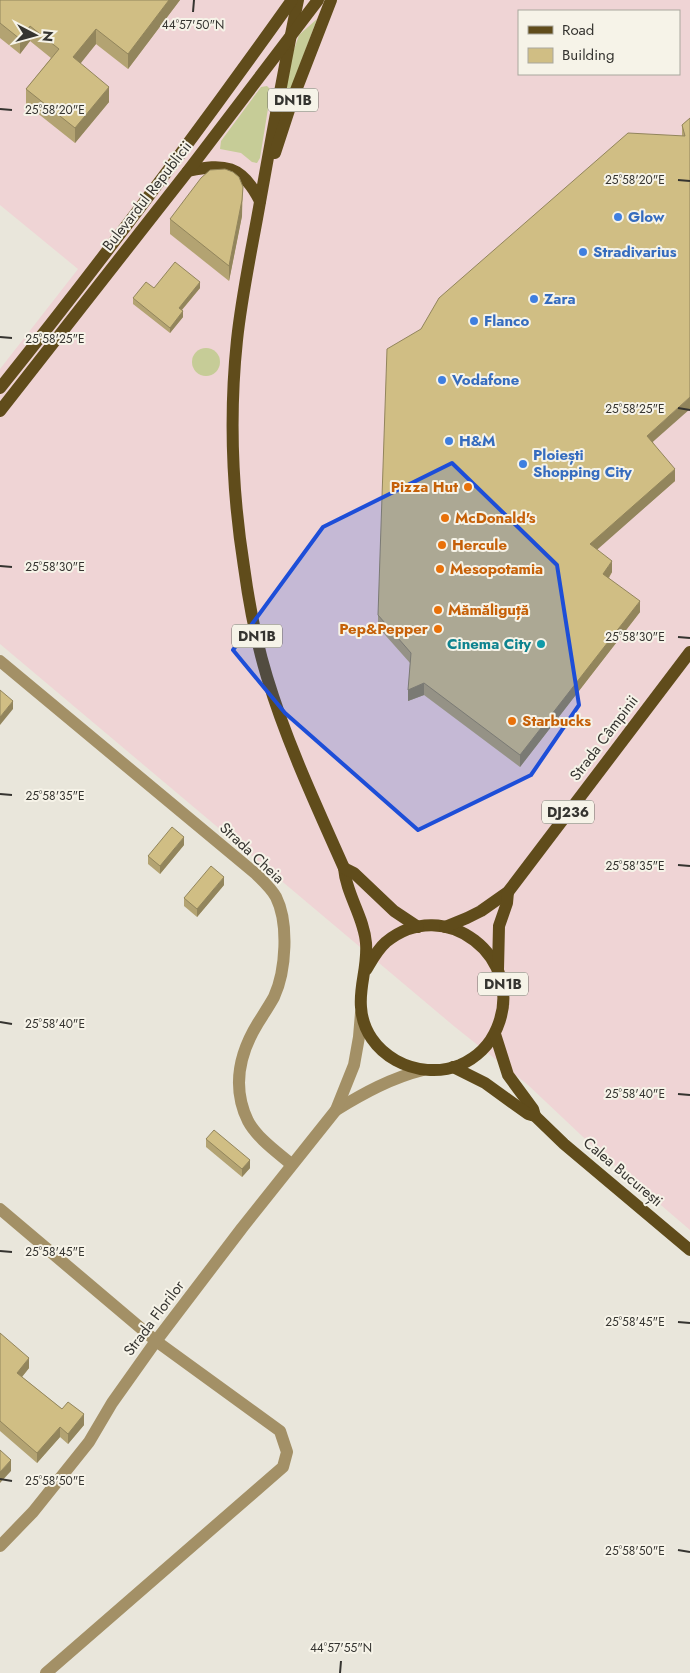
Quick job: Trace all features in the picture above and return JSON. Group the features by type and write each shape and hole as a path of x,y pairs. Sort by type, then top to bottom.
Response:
{"main road":[{"name":"Bulevardul Republicii","path":"0,388 70,300 218,104 292,0"},
{"name":"DN1B","path":"298,0 245,283 237,348 233,390 232,450 236,512 247,590 266,675 299,768 344,868 345,879 364,930 366,970"},
{"name":"Bulevardul Republicii","path":"0,411 188,171 318,0"},
{"name":"DN1B","path":"260,201 293,98 330,0"},
{"path":"188,171 219,166 234,170 246,178 260,201"},
{"name":"Strada Câmpinii","path":"508,892 690,652"},
{"name":"DN1B","path":"344,868 354,873 394,911 418,927"},
{"name":"DJ236","path":"444,927 481,911 508,892"},
{"name":"DJ236","path":"498,969 499,926 508,892"},
{"name":"DN1B","path":"418,927 444,927 471,937 491,956 503,985 504,1002 495,1034 478,1054 466,1062 453,1067 423,1070 394,1060 372,1038 365,1024 361,1009 361,989 366,970 375,954 387,942 402,933 418,927"},
{"path":"495,1034 508,1075 533,1109 535,1116"},
{"path":"453,1067 481,1081 528,1114 535,1116"},
{"name":"Calea București","path":"535,1116 564,1144 690,1250"}],"street":[{"name":"Strada Cheia","path":"0,661 256,874 275,895 281,909 284,925 281,974 273,999 256,1025 245,1049 239,1070 239,1091 249,1123 259,1135 291,1164"},
{"path":"336,1110 354,1065 360,1037 361,1009"},
{"path":"336,1110 372,1088 401,1076 423,1070"},
{"name":"Strada Florilor","path":"0,1546 33,1512 84,1449 112,1403 156,1341 291,1164 336,1110"},
{"path":"0,1209 156,1341 280,1431 287,1452 283,1467 46,1673"}],"highlighted area":[{"path":"452,463 557,565 579,705 531,775 418,830 285,713 233,650 323,527"}],"shaded area":[{"path":"0,0 690,0 690,1230 599,1152 528,1085 455,1027 0,644 0,369 78,269 0,205"}],"green space":[{"path":"317,19 288,97 285,88 290,61 299,35"},
{"path":"267,86 271,90 260,158 257,163 252,162 241,153 220,149 221,141 261,87"},
{"path":"206,348 216,352 220,362 216,372 206,376 196,372 192,362 196,352"}],"building":[{"path":"0,0 169,0 128,54 96,29 73,57 109,87 75,128 26,89 59,49 30,26 20,39 0,23"},
{"name":"Ploiești Shopping City","path":"690,118 690,397 647,436 675,469 590,544 612,561 603,574 640,601 520,755 424,683 408,690 411,653 378,615 387,349 421,329 439,298 628,133 685,136 682,125"},
{"path":"225,169 239,177 243,187 229,266 170,219 201,178 210,170"},
{"path":"175,262 200,282 179,308 183,311 170,328 133,298 146,282 154,288"},
{"path":"0,690 13,701 0,717"},
{"path":"172,827 184,837 160,866 148,856"},
{"path":"211,866 224,877 197,909 184,898"},
{"path":"214,1130 250,1160 242,1169 206,1139"},
{"path":"0,1333 29,1358 17,1373 62,1409 68,1402 84,1414 68,1434 60,1427 37,1453 0,1421"},
{"path":"0,1450 11,1460 0,1472"}],"place":[{"name":"Glow","path":"618,217"},
{"name":"Stradivarius","path":"583,252"},
{"name":"Zara","path":"534,299"},
{"name":"Flanco","path":"474,321"},
{"name":"Vodafone","path":"442,380"},
{"name":"H&M","path":"449,441"},
{"name":"Ploiești Shopping City","path":"523,464"},
{"name":"Pizza Hut","path":"468,487"},
{"name":"McDonald's","path":"445,518"},
{"name":"Hercule","path":"442,545"},
{"name":"Mesopotamia","path":"440,569"},
{"name":"Mămăliguță","path":"438,610"},
{"name":"Pep&Pepper","path":"438,629"},
{"name":"Cinema City","path":"541,644"},
{"name":"Starbucks","path":"512,721"}]}
